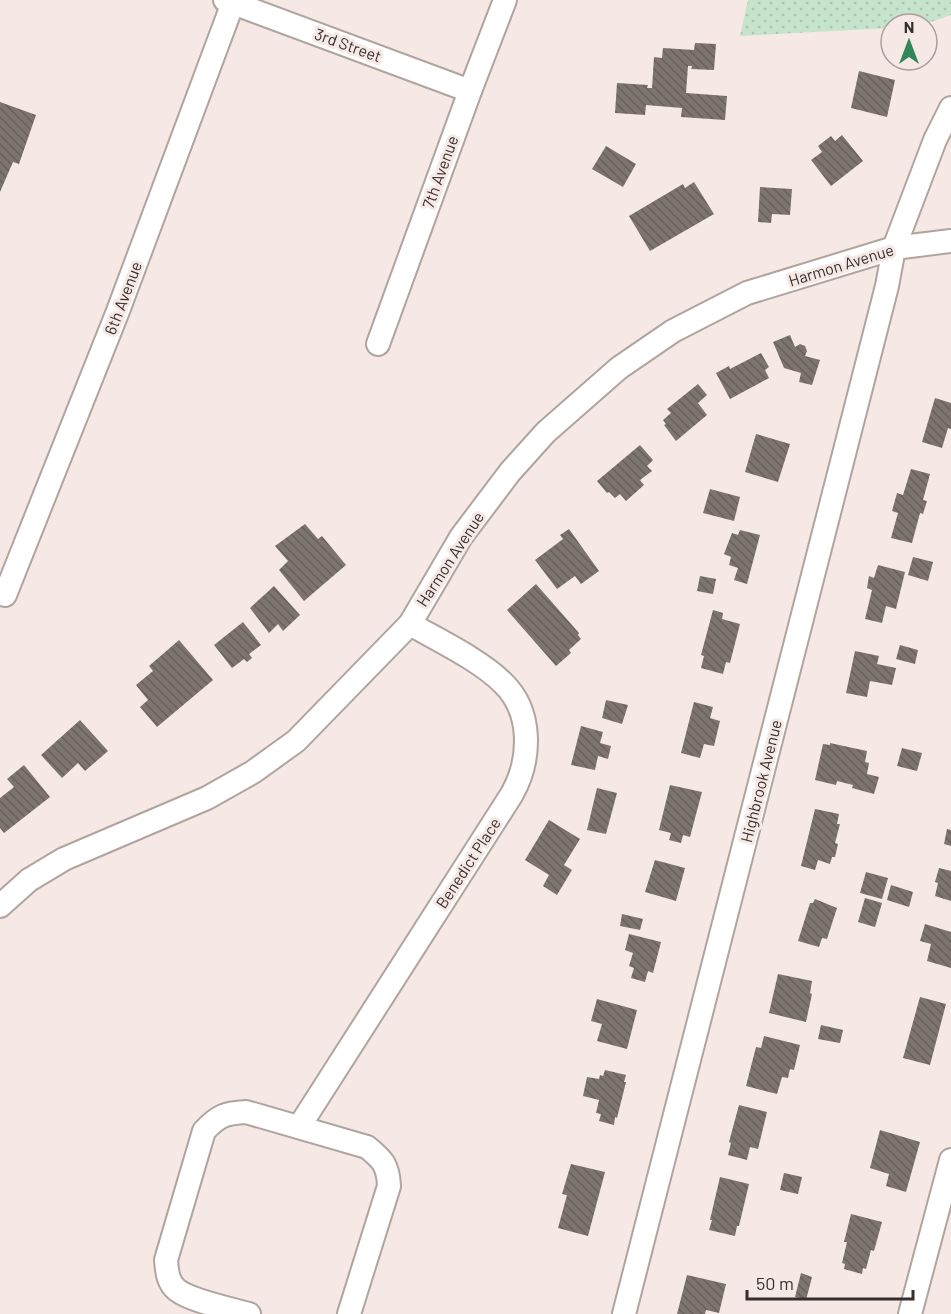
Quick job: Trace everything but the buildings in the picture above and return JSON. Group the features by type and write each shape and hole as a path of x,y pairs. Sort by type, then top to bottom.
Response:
{"street":[{"name":"7th Avenue","path":"378,345 505,0"},
{"name":"3rd Street","path":"231,1 470,91"},
{"name":"6th Avenue","path":"5,595 118,311 231,1"},
{"name":"Highbrook Avenue","path":"624,1314 887,286 894,248 931,150 951,108"},
{"name":"Harmon Avenue","path":"0,906 28,880 64,859 207,798 253,772 296,741 410,624 461,537 510,472 546,432 619,369 674,331 747,293 894,248 951,241"},
{"name":"Benedict Place","path":"299,1127 520,781 527,733 520,708 504,683 471,660 410,624"},
{"path":"249,1314 193,1298 178,1290 167,1274 166,1260 204,1131 216,1119 230,1113 246,1112 367,1147 380,1157 388,1170 389,1186 349,1314"},
{"path":"910,1314 951,1160"}],"green space":[{"path":"748,0 951,0 951,15 939,19 939,12 879,12 879,29 740,36"}]}
